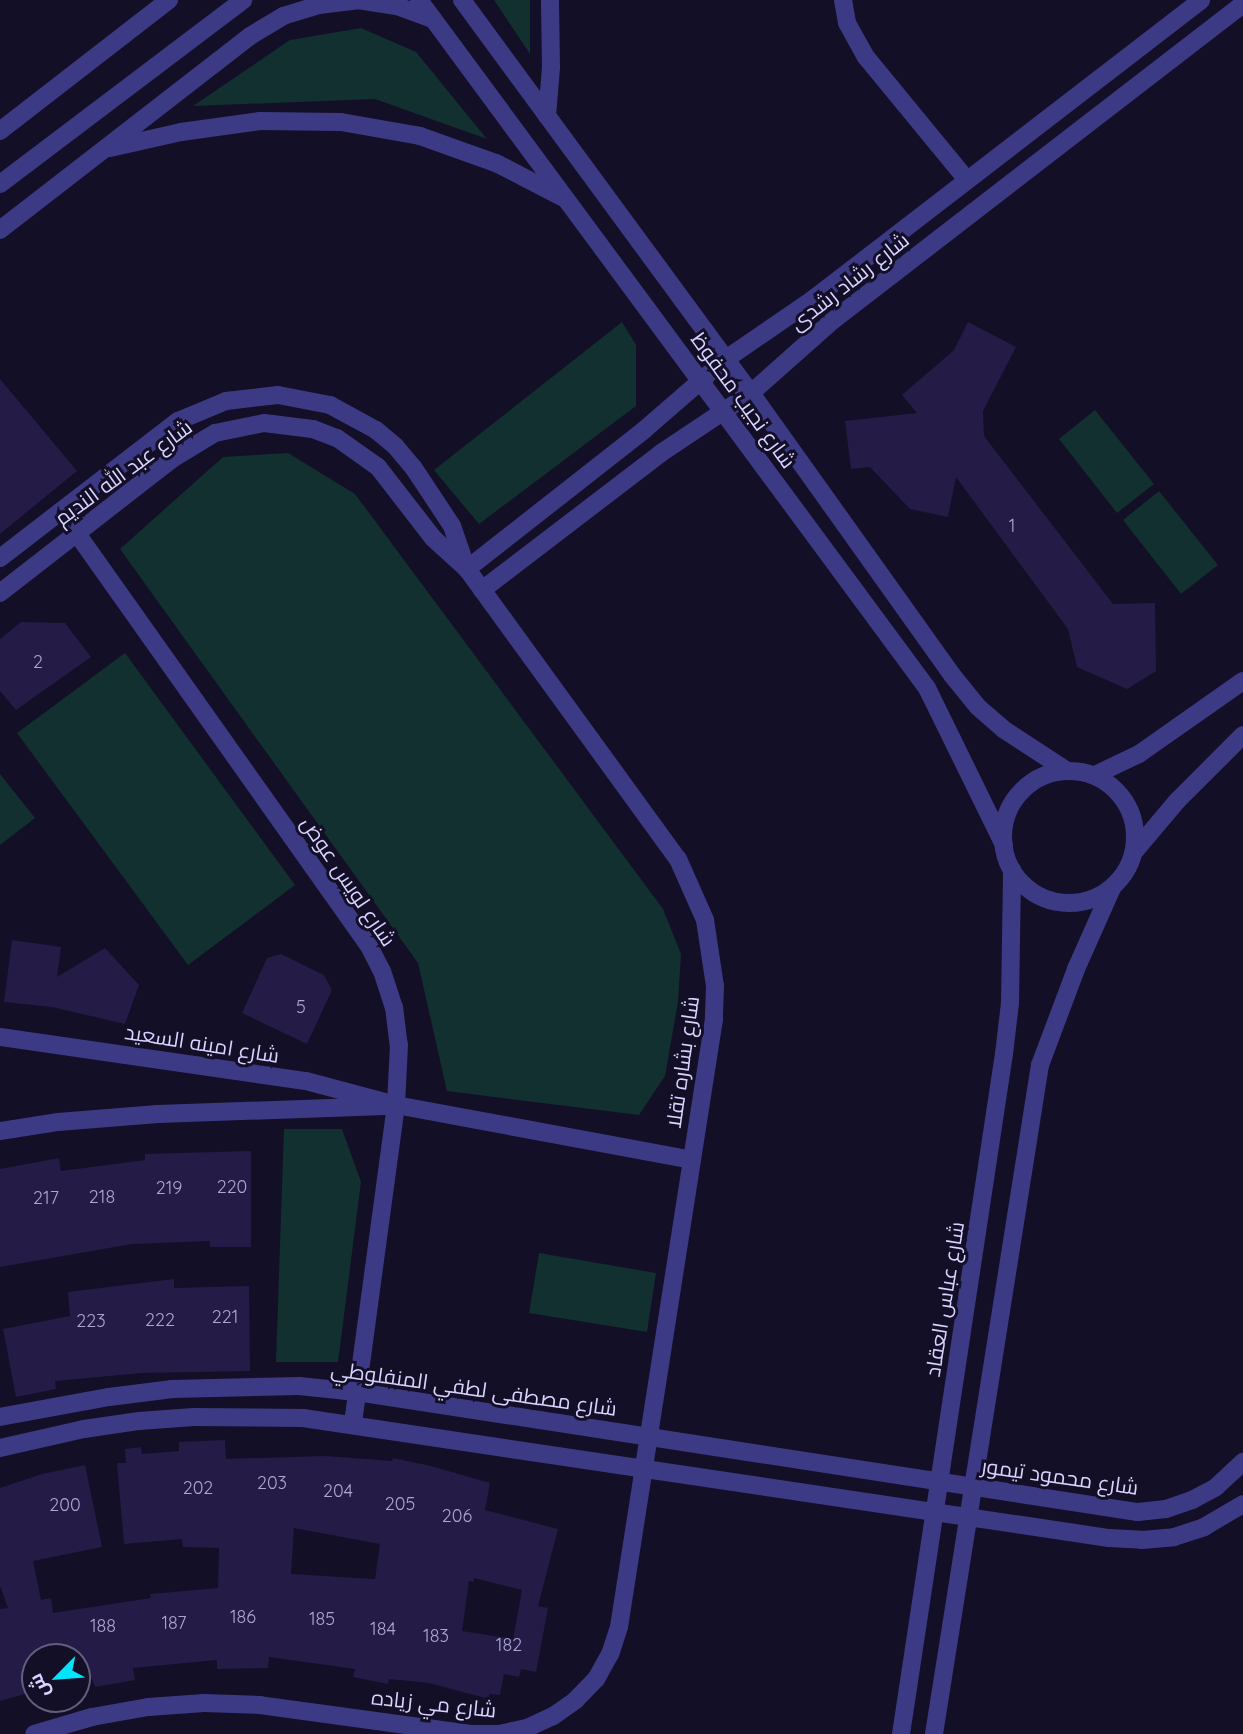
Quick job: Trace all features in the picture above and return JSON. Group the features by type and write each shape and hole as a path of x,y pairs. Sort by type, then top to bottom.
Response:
{"street":[{"path":"0,131 169,0"},
{"path":"0,184 243,0"},
{"name":"شارع نجيب محفوظ","path":"419,0 927,688 1004,845"},
{"name":"شارع نجيب محفوظ","path":"462,0 978,707 1003,729 1066,770"},
{"path":"547,116 551,67 550,0"},
{"path":"844,0 847,23 866,57 967,180"},
{"name":"شارع رشاد رشدى","path":"467,569 644,430 700,379 812,300 1201,0"},
{"path":"0,230 250,36 283,16 319,5 358,1 397,6 433,19"},
{"name":"شارع رشاد رشدى","path":"482,590 661,453 751,393 831,322 1243,4"},
{"path":"103,150 181,132 260,121 341,122 420,136 496,163 568,200"},
{"path":"950,194 968,216"},
{"name":"شارع عبد الله النديم","path":"0,558 156,436 201,409 252,396 304,398 354,416 396,447 413,467 452,526 467,569"},
{"name":"شارع عبد الله النديم","path":"0,593 192,444 239,426 288,424 337,438 358,451 394,486 433,538 467,569"},
{"name":"شارع لويس عوض","path":"61,511 369,946 382,971 394,1007 400,1045 396,1105 353,1425"},
{"name":"شارع بشاره تقلا","path":"467,569 678,859 701,909 713,952 715,997 646,1466"},
{"path":"1095,775 1139,754 1243,681"},
{"path":"1134,852 1136,833 1132,814 1122,797 1095,775 1066,770 1036,779 1013,800 1002,829 1012,870 1031,892 1051,901 1072,904 1093,900 1122,878 1134,852 1178,800 1243,735"},
{"name":"شارع عباس العقاد","path":"901,1734 1010,1003 1012,870"},
{"path":"934,1734 1040,1065 1076,969 1112,888"},
{"name":"شارع امينه السعيد","path":"0,1037 306,1081 396,1105 692,1160"},
{"name":"شارع امينه السعيد","path":"0,1131 58,1122 158,1114 396,1105"},
{"name":"شارع مصطفى لطفي المنفلوطي","path":"0,1417 109,1397 235,1385 357,1392 939,1481"},
{"path":"0,1448 85,1429 194,1417 303,1418 1142,1540 1174,1537 1204,1527 1243,1504"},
{"name":"شارع محمود تيمور","path":"939,1481 1138,1512 1166,1508 1192,1500 1216,1487 1243,1462"},
{"name":"شارع مي زياده","path":"34,1734 92,1717 148,1707 204,1703 260,1704 471,1734 499,1734 545,1720 576,1700 596,1678 610,1654 619,1627 646,1466"}],"green space":[{"path":"494,0 530,0 530,54"},
{"path":"361,28 416,52 487,139 375,99 193,106 290,40"},
{"path":"622,322 636,345 636,406 479,524 434,470"},
{"path":"1095,410 1154,484 1117,513 1059,439"},
{"path":"288,453 355,494 663,909 681,954 678,1002 665,1076 639,1115 447,1091 418,963 120,549 223,457"},
{"path":"1159,491 1218,565 1181,594 1123,520"},
{"path":"125,653 295,885 188,965 17,733"},
{"path":"0,774 35,818 0,845"},
{"path":"284,1129 342,1129 361,1182 338,1362 276,1362"},
{"path":"539,1253 656,1273 647,1332 529,1313"}],"building":[{"path":"968,322 1016,347 983,411 984,436 1113,604 1155,603 1156,671 1127,689 1077,667 1068,629 956,477 948,517 910,509 870,467 851,469 845,421 917,413 902,395 954,350"},
{"path":"0,379 77,471 0,534"},
{"path":"21,622 65,623 91,657 16,710 0,691 0,639"},
{"path":"12,940 61,947 57,977 105,948 139,985 125,1024 52,1007 4,1002"},
{"path":"281,954 324,975 332,990 307,1044 242,1013 267,958"},
{"path":"251,1151 251,1247 210,1247 210,1241 132,1244 0,1267 0,1169 59,1158 61,1171 145,1160 145,1154"},
{"path":"174,1279 174,1288 249,1286 250,1371 142,1373 55,1381 56,1389 16,1397 3,1329 70,1316 68,1292"},
{"path":"225,1440 226,1459 326,1456 392,1461 393,1458 490,1483 485,1510 558,1529 538,1606 548,1608 536,1672 521,1669 519,1677 504,1674 500,1695 489,1694 489,1699 429,1683 389,1679 388,1684 353,1677 355,1669 269,1657 268,1668 217,1669 217,1660 133,1668 135,1680 95,1687 91,1676 91,1643 21,1643 21,1695 0,1701 0,1609 8,1608 0,1586 0,1488 42,1474 85,1465 102,1547 33,1561 41,1600 51,1598 53,1613 151,1598 150,1594 218,1588 219,1548 183,1547 182,1539 124,1544 117,1463 126,1463 125,1449 141,1447 142,1454 179,1451 179,1442","holes":["294,1528 380,1544 375,1579 291,1574","474,1578 522,1590 513,1639 462,1631 469,1581 474,1582"]}]}
